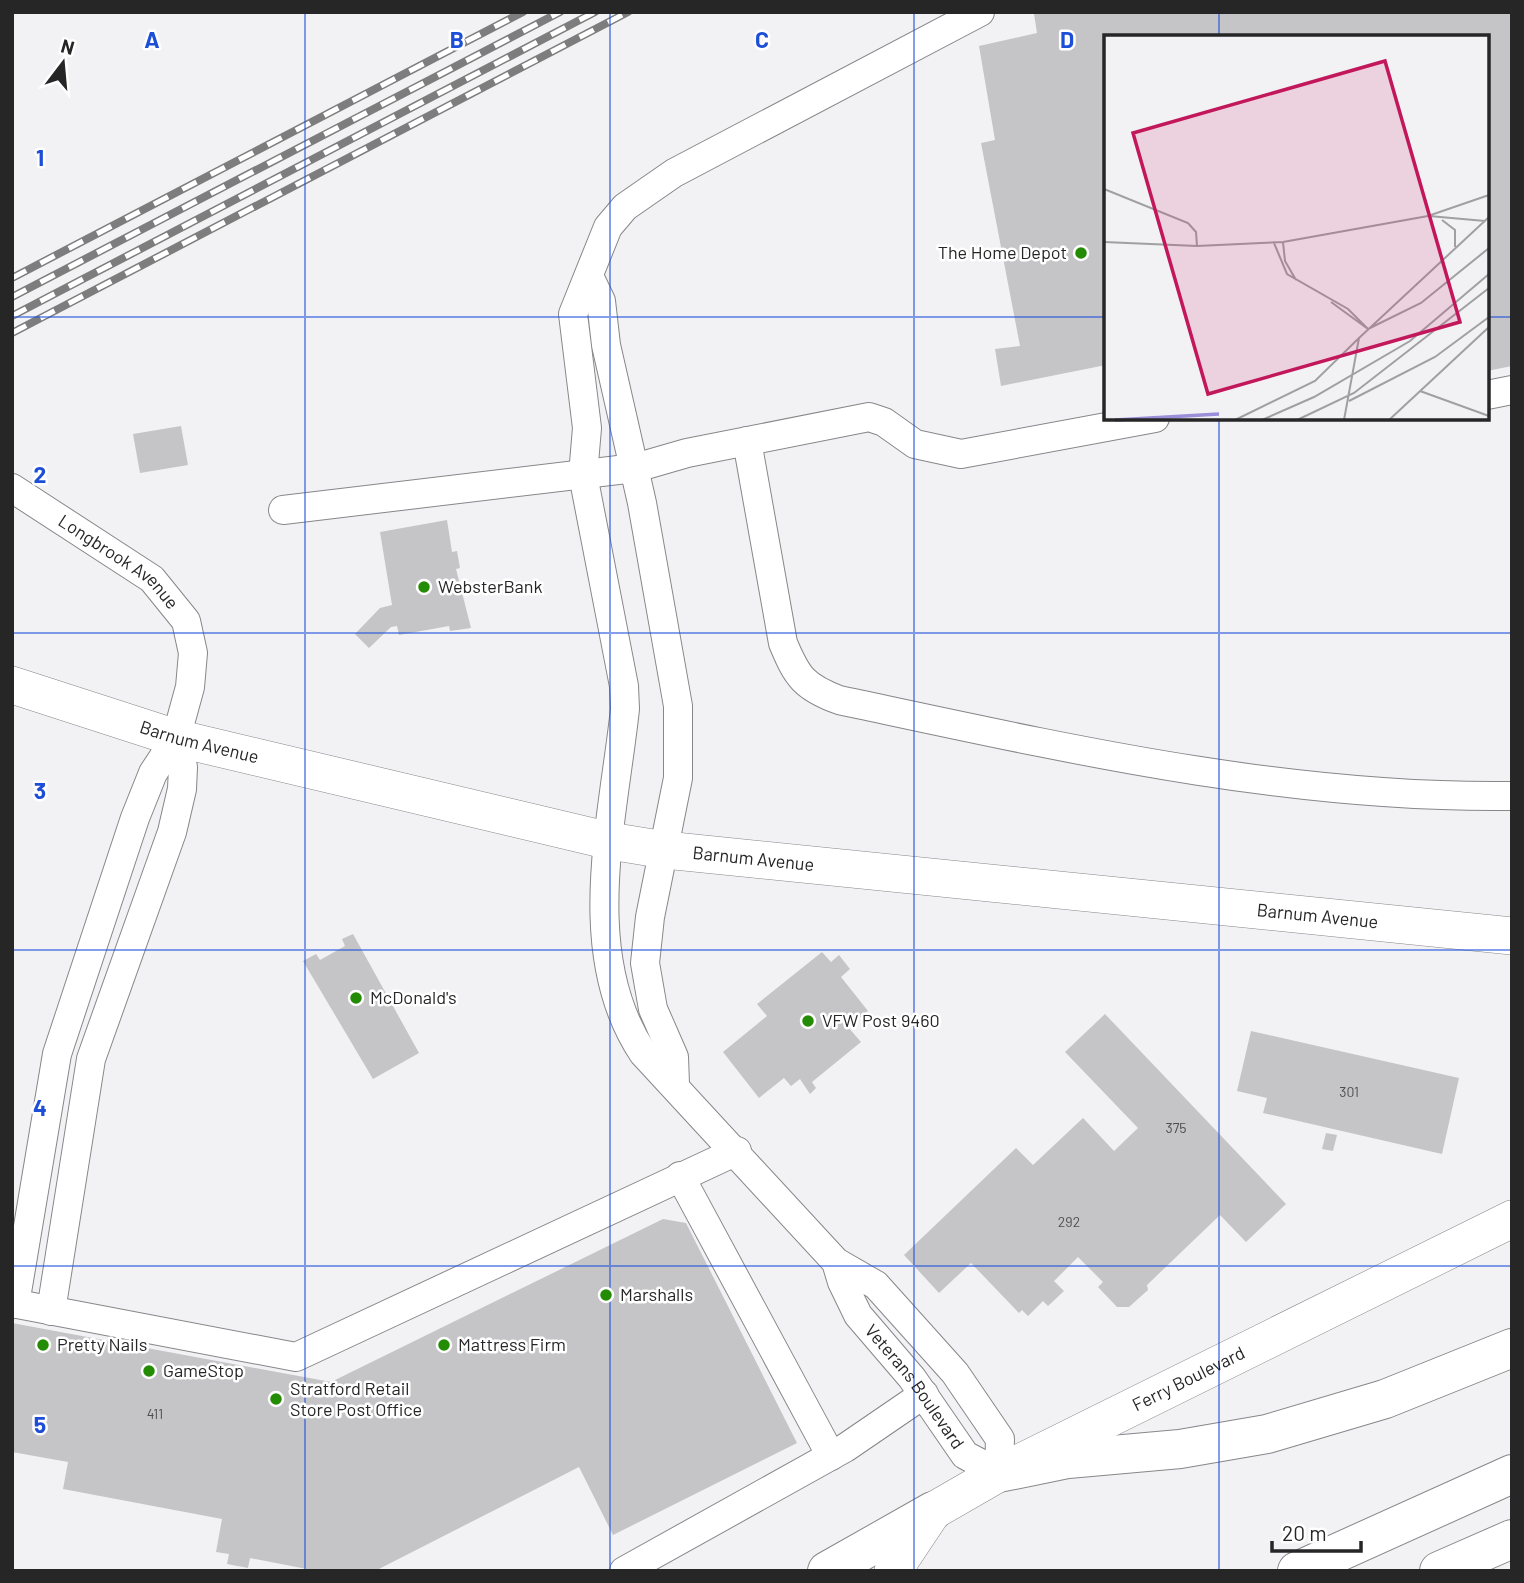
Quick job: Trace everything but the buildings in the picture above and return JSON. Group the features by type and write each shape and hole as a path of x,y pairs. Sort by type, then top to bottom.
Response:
{"highway":[{"path":"999,1473 1068,1459 1180,1449 1267,1434 1385,1399 1512,1348"},
{"path":"1297,1571 1512,1474"},
{"path":"827,1571 933,1511"},
{"path":"1439,1571 1512,1539"}],"main road":[{"name":"Barnum Avenue","path":"12,685 176,738 610,841 666,850 1512,936"},
{"name":"Ferry Boulevard","path":"893,1571 933,1511 999,1473 1512,1219"}],"street":[{"name":"Veterans Boulevard","path":"836,1262 842,1282 858,1315 923,1394 965,1455 999,1473 1000,1439 989,1419 954,1373 876,1285 836,1262 737,1151 643,1053 616,998 608,969 603,918 625,709 624,686 583,475 587,428 573,314 580,289 589,276 608,228 625,207 648,190 717,150 980,12"},
{"path":"589,276 601,301 606,345 635,468 678,706 678,778 666,850 650,917 645,963 653,1009 674,1056 675,1084"},
{"path":"1489,395 1512,390"},
{"path":"283,510 635,468 687,453 869,417 884,422 915,444 961,454 1144,420"},
{"path":"747,441 783,643 795,673 813,690 839,700 1163,766 1331,787 1512,796"},
{"name":"Longbrook Avenue","path":"12,488 129,561 152,579 178,608 186,621 193,653 190,687 176,738"},
{"path":"176,738 153,773 135,818 57,1054 13,1303 296,1357 737,1151"},
{"path":"51,1311 91,1059 172,832 182,789 183,767 176,738"},
{"path":"57,1054 91,1059"},
{"path":"680,1176 831,1456"},
{"path":"624,1571 831,1456 923,1394"}],"railway":[{"path":"12,278 523,12"},
{"path":"12,297 560,12"},
{"path":"12,316 595,12"},
{"path":"12,333 628,12"}],"place":[{"name":"The Home Depot","path":"1081,253"},
{"name":"WebsterBank","path":"424,587"},
{"name":"McDonald's","path":"356,998"},
{"name":"VFW Post 9460","path":"808,1021"},
{"name":"Marshalls","path":"606,1295"},
{"name":"Pretty Nails","path":"43,1345"},
{"name":"Mattress Firm","path":"444,1345"},
{"name":"GameStop","path":"149,1371"},
{"name":"Stratford Retail Store Post Office","path":"276,1399"}]}
